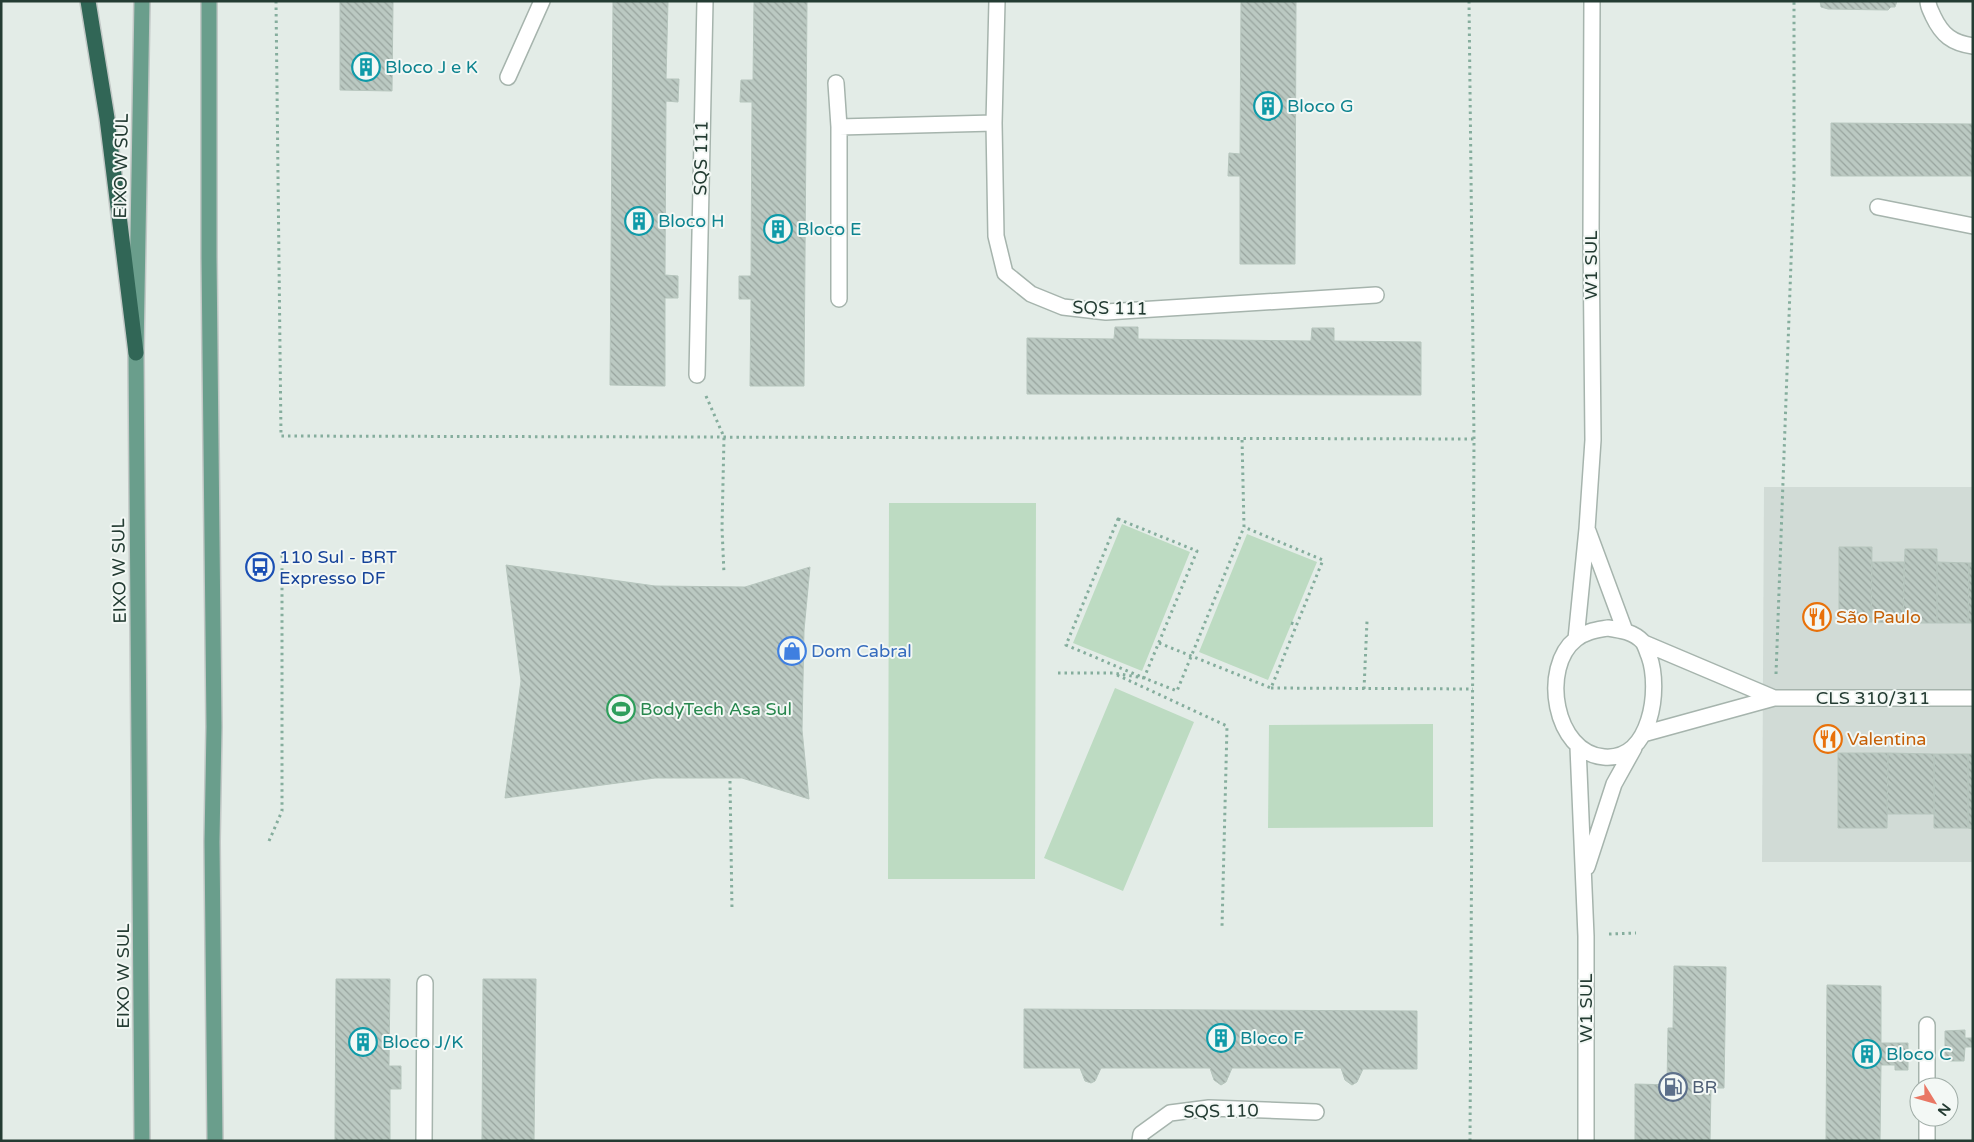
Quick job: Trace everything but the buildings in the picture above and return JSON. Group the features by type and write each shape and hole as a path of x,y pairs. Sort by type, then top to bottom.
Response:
{"highway":[{"path":"88,1 107,118 136,353"}],"main road":[{"path":"131,1 142,53"},
{"name":"EIXO W SUL","path":"142,1 136,353 142,1141"},
{"path":"209,1 209,256 214,726 212,842 214,1141"}],"street":[{"path":"508,77 542,1"},
{"name":"SQS 111","path":"697,375 705,1"},
{"name":"SQS 111","path":"997,1 994,123 996,236 1005,273 1031,294 1062,307 1106,312 1376,295"},
{"name":"W1 SUL","path":"1576,639 1587,529 1592,440 1590,235 1592,1"},
{"path":"1928,1 1928,6 1940,30 1959,44 1973,46"},
{"path":"836,83 839,127 839,299"},
{"path":"839,127 994,123"},
{"path":"1878,207 1973,226"},
{"name":"W1 SUL","path":"1587,529 1625,631"},
{"path":"1608,628 1625,631 1644,643 1653,668 1654,691 1651,714 1644,734 1634,748 1618,756 1604,757 1590,754 1578,747 1564,727 1557,705 1556,680 1561,657 1576,639 1591,630 1608,628"},
{"name":"CLS 310/311","path":"1644,643 1774,698"},
{"name":"CLS 310/311","path":"1644,734 1774,698 1973,698"},
{"name":"W1 SUL","path":"1578,747 1584,875 1586,1141"},
{"name":"W1 SUL","path":"1584,875 1614,784 1634,748"},
{"path":"424,1141 425,983"},
{"path":"1927,1025 1927,1077"},
{"name":"SQS 110","path":"1140,1141 1141,1134 1170,1113 1209,1108 1316,1112"},
{"path":"1927,1127 1927,1141"}],"path":[{"path":"1469,1 1474,439 1470,1141"},
{"path":"1774,698 1794,180 1794,1"},
{"path":"697,375 724,437 722,528 724,574"},
{"path":"1144,678 1197,551 1118,519 1066,645 1144,678 1177,691 1244,527 1242,438"},
{"path":"1244,527 1324,560 1271,688"},
{"path":"269,841 282,811 282,554"},
{"path":"1090,587 1095,589"},
{"path":"1216,595 1222,597"},
{"path":"1166,614 1170,616"},
{"path":"1364,688 1367,621"},
{"path":"1291,623 1297,625"},
{"path":"1158,643 1271,688 1473,689"},
{"path":"1058,673 1113,673 1144,678"},
{"path":"1113,673 1227,726 1222,927"},
{"path":"730,781 732,910"}],"shaded area":[{"path":"1764,487 1973,487 1973,862 1762,862"}],"green space":[{"path":"889,503 1036,503 1035,879 888,879"},
{"path":"1122,524 1190,552 1142,671 1073,643"},
{"path":"1247,534 1317,562 1268,680 1199,652"},
{"path":"1115,688 1194,722 1123,891 1044,858"},
{"path":"1433,724 1433,827 1268,828 1269,725"}],"place":[{"name":"Bloco J e K","path":"366,67"},
{"name":"Bloco G","path":"1268,106"},
{"name":"Bloco H","path":"639,221"},
{"name":"Bloco E","path":"778,229"},
{"name":"110 Sul - BRT Expresso DF","path":"260,567"},
{"name":"São Paulo","path":"1817,617"},
{"name":"Dom Cabral","path":"792,651"},
{"name":"BodyTech Asa Sul","path":"621,709"},
{"name":"Valentina","path":"1828,739"},
{"name":"Bloco F","path":"1221,1038"},
{"name":"Bloco J/K","path":"363,1042"},
{"name":"Bloco C","path":"1867,1054"},
{"name":"BR","path":"1673,1087"}]}
